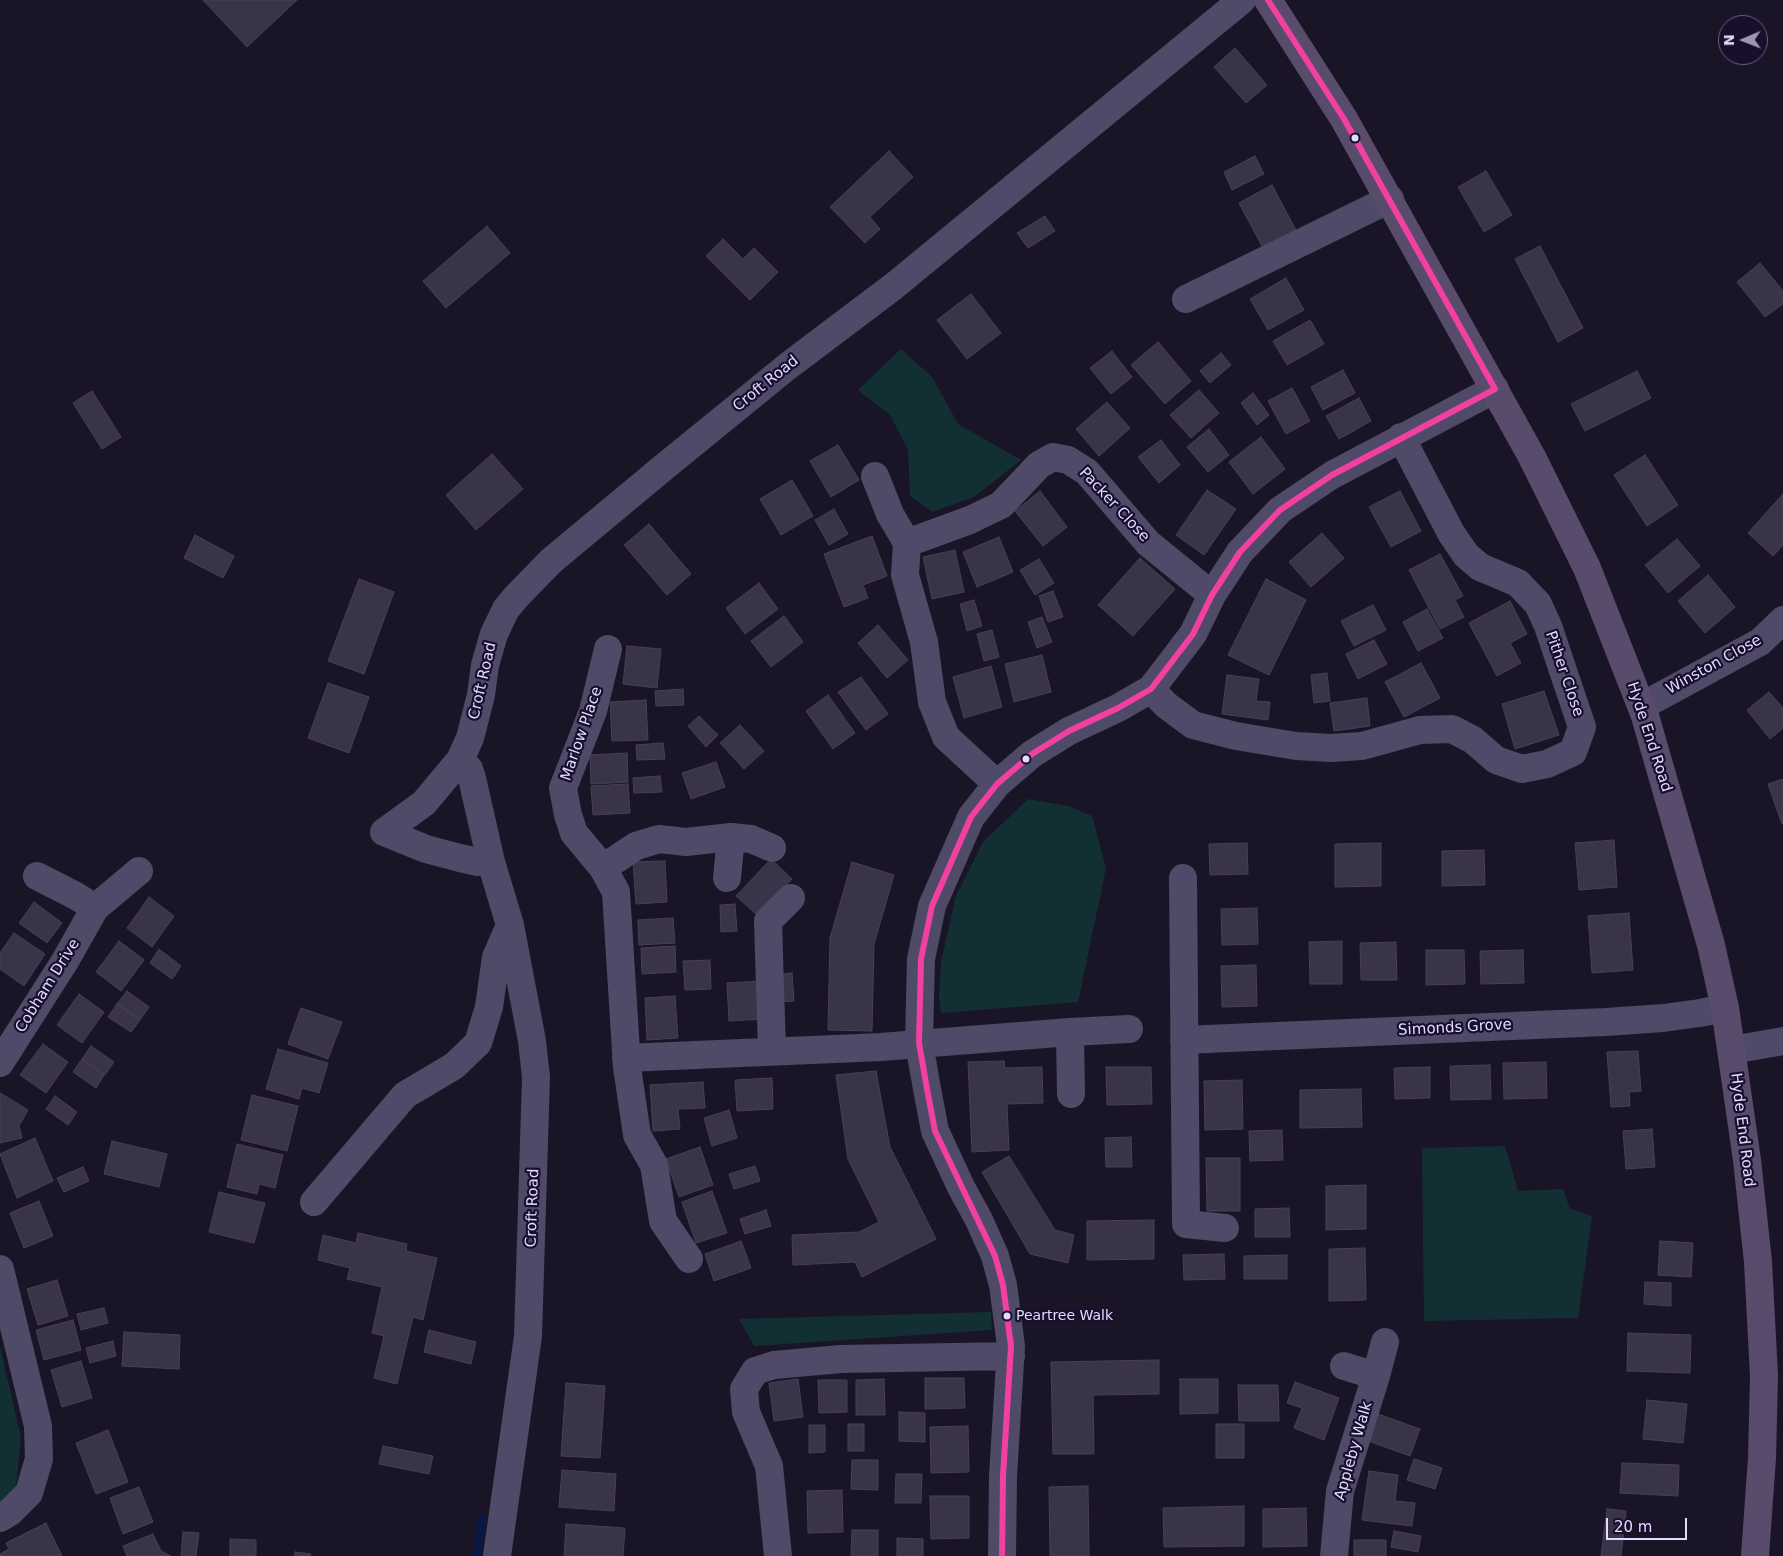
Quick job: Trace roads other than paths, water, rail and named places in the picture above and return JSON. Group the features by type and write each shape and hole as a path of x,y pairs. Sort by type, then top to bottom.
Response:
{"main road":[{"name":"Hyde End Road","path":"1268,0 1344,119 1532,457 1587,568 1642,706 1708,936 1726,1008 1747,1160 1758,1262 1764,1376 1762,1458 1755,1556"}],"street":[{"name":"Croft Road","path":"497,1556 528,1336 536,1077 532,1041 510,924 491,862 472,778 469,769 460,760 470,738 481,695 485,665 494,634 506,609 551,561 780,372 894,286 1242,0"},
{"path":"1186,299 1390,199"},
{"path":"1002,1556 1003,1476 1011,1346 1003,1285 995,1256 979,1220 960,1187 935,1131 919,1043 921,959 932,906 971,817 996,784 1032,754 1054,740 1151,689 1193,634 1212,595 1240,552 1280,510 1332,475 1495,389"},
{"name":"Pither Close","path":"1151,689 1166,705 1193,725 1236,736 1296,746 1331,748 1362,746 1420,730 1452,729 1473,740 1496,760 1522,769 1547,764 1573,752 1582,727 1548,626 1538,604 1518,583 1480,567 1466,555 1451,533 1402,437"},
{"name":"Packer Close","path":"907,543 970,520 1001,505 1040,465 1053,457 1068,460 1087,472 1148,543 1212,595"},
{"path":"875,476 890,514 907,543 904,575 924,642 932,702 946,737 996,784"},
{"name":"Winston Close","path":"1642,706 1760,642 1783,620"},
{"name":"Marlow Place","path":"608,649 593,711 563,788 568,816 574,832 603,868 616,892 626,1058 637,1134 654,1165 663,1221 690,1259"},
{"path":"460,760 424,803 384,832 426,849 478,862 491,862"},
{"path":"727,878 730,837"},
{"path":"603,868 636,846 659,839 686,842 730,837 751,839 772,848"},
{"name":"Cobham Drive","path":"0,1063 65,961 95,908 139,871"},
{"path":"37,876 95,908"},
{"path":"1183,878 1186,1224 1225,1228"},
{"path":"772,1051 768,921 791,898"},
{"path":"314,1202 405,1095 454,1066 478,1043 489,1007 496,957 510,924"},
{"name":"Simonds Grove","path":"1184,1040 1606,1022 1663,1018 1726,1008"},
{"path":"626,1058 881,1047 1129,1029"},
{"path":"1070,1032 1072,1094"},
{"path":"1732,1050 1783,1041"},
{"path":"0,1269 38,1426 39,1459 29,1493 10,1512 0,1518"},
{"name":"Appleby Walk","path":"1334,1556 1340,1491 1385,1342"},
{"path":"778,1556 769,1466 746,1412 744,1389 755,1371 774,1365 842,1359 1011,1356"},
{"path":"1344,1366 1376,1376"}],"waterway":[{"path":"477,1556 482,1520"}],"place":[{"name":"Peartree Walk","path":"1007,1316"}]}
